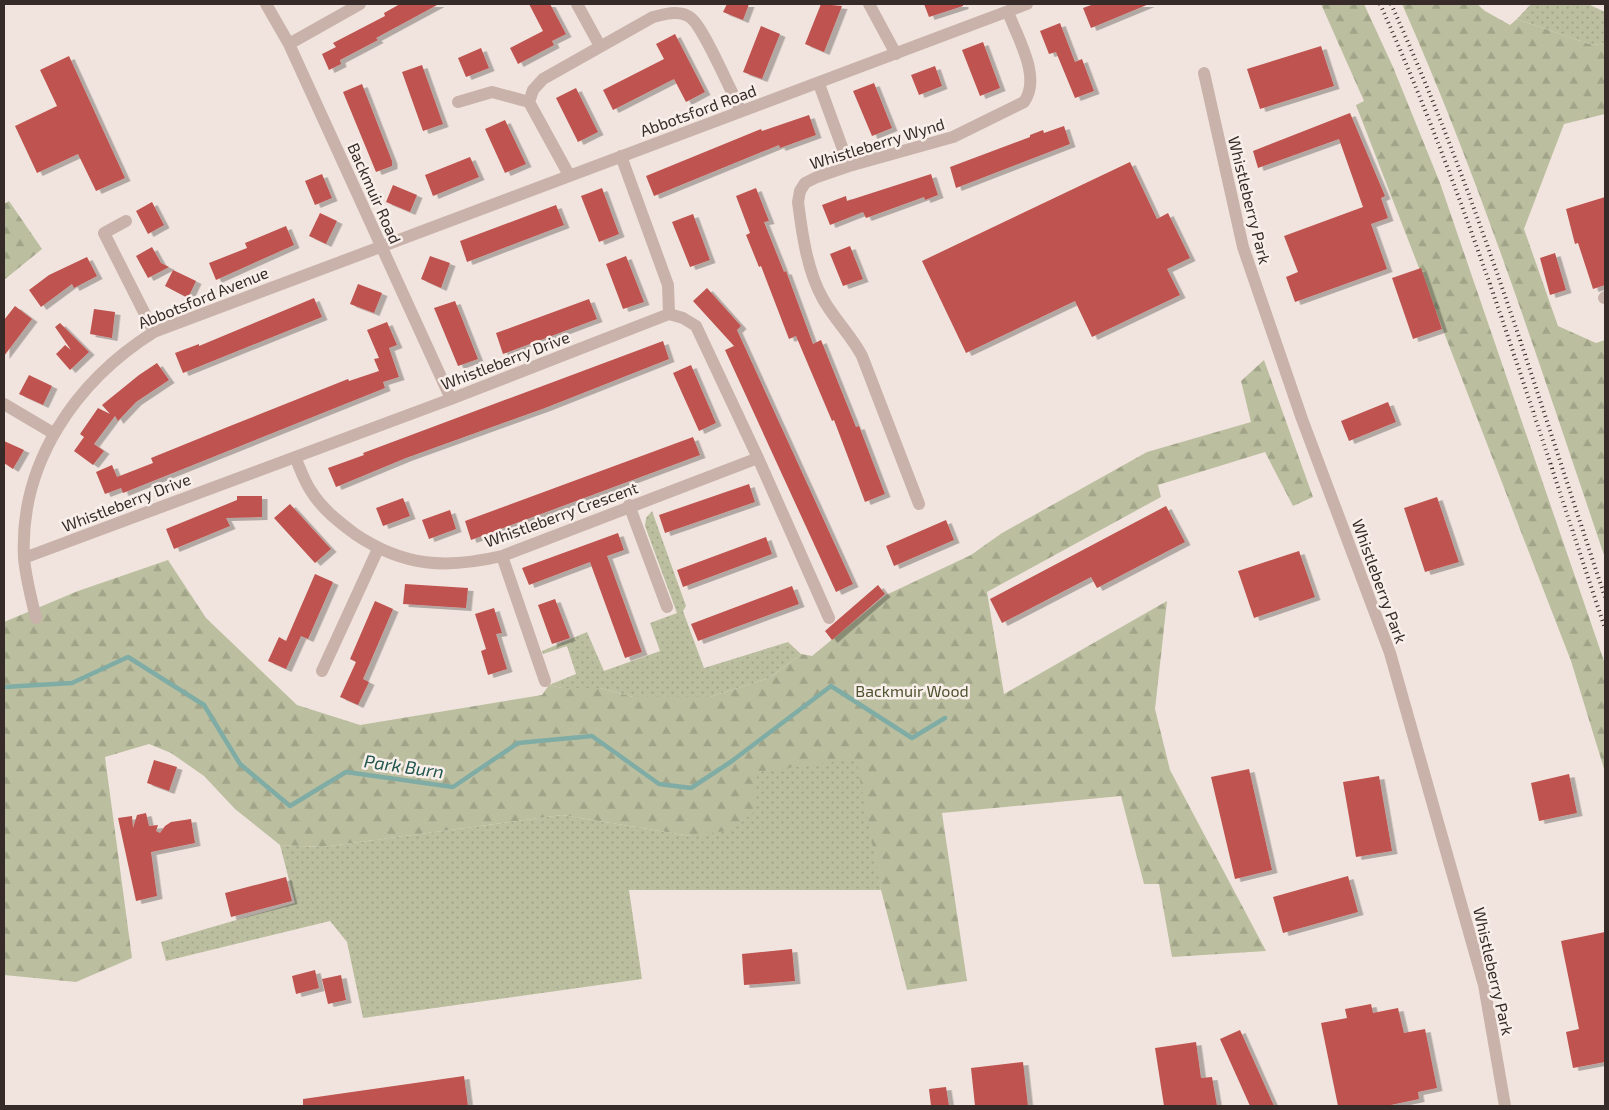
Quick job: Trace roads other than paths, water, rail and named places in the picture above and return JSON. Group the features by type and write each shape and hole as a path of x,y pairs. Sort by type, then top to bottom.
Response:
{"street":[{"name":"Backmuir Road","path":"266,4 289,44 451,399"},
{"path":"289,44 360,4"},
{"path":"577,4 600,46"},
{"path":"870,4 896,54"},
{"name":"Abbotsford Road","path":"381,245 741,111 819,84 1027,4"},
{"name":"Whistleberry Wynd","path":"919,504 862,356 851,335 823,299 814,280 798,202 800,191 805,183 849,166 953,137 1024,102 1030,94 1029,68 1008,12"},
{"path":"528,102 533,90 542,79 653,17 666,13 680,13 691,18 700,30 741,111"},
{"name":"Whistleberry Park","path":"1204,73 1243,247 1302,419 1388,644 1484,985 1505,1106"},
{"path":"819,84 849,166"},
{"path":"458,102 492,92 528,102 569,175"},
{"path":"621,156 668,285 669,314 683,318 696,326 758,458 829,618"},
{"path":"126,221 104,233 154,332"},
{"name":"Abbotsford Avenue","path":"36,618 28,587 24,558 25,519 33,482 53,433 72,404 95,377 126,350 154,332 381,245"},
{"name":"Whistleberry Drive","path":"24,558 451,399 669,314"},
{"path":"4,404 53,433"},
{"name":"Whistleberry Crescent","path":"295,456 310,490 323,507 344,526 378,549 402,558 430,563 476,562 502,556 758,458"},
{"path":"629,506 667,607"},
{"path":"322,671 378,549"},
{"path":"502,556 545,681"}],"waterway":[{"name":"Park Burn","path":"4,687 72,683 128,657 204,705 240,764 290,806 346,772 453,787 518,743 592,736 659,784 691,788 732,761 831,686 912,738 945,718"}],"railway":[{"path":"1380,4 1444,157 1500,313 1605,628"},
{"path":"1391,4 1452,149 1479,223 1531,372 1605,597"}],"park label":[{"name":"Backmuir Wood","path":"912,690"}]}
